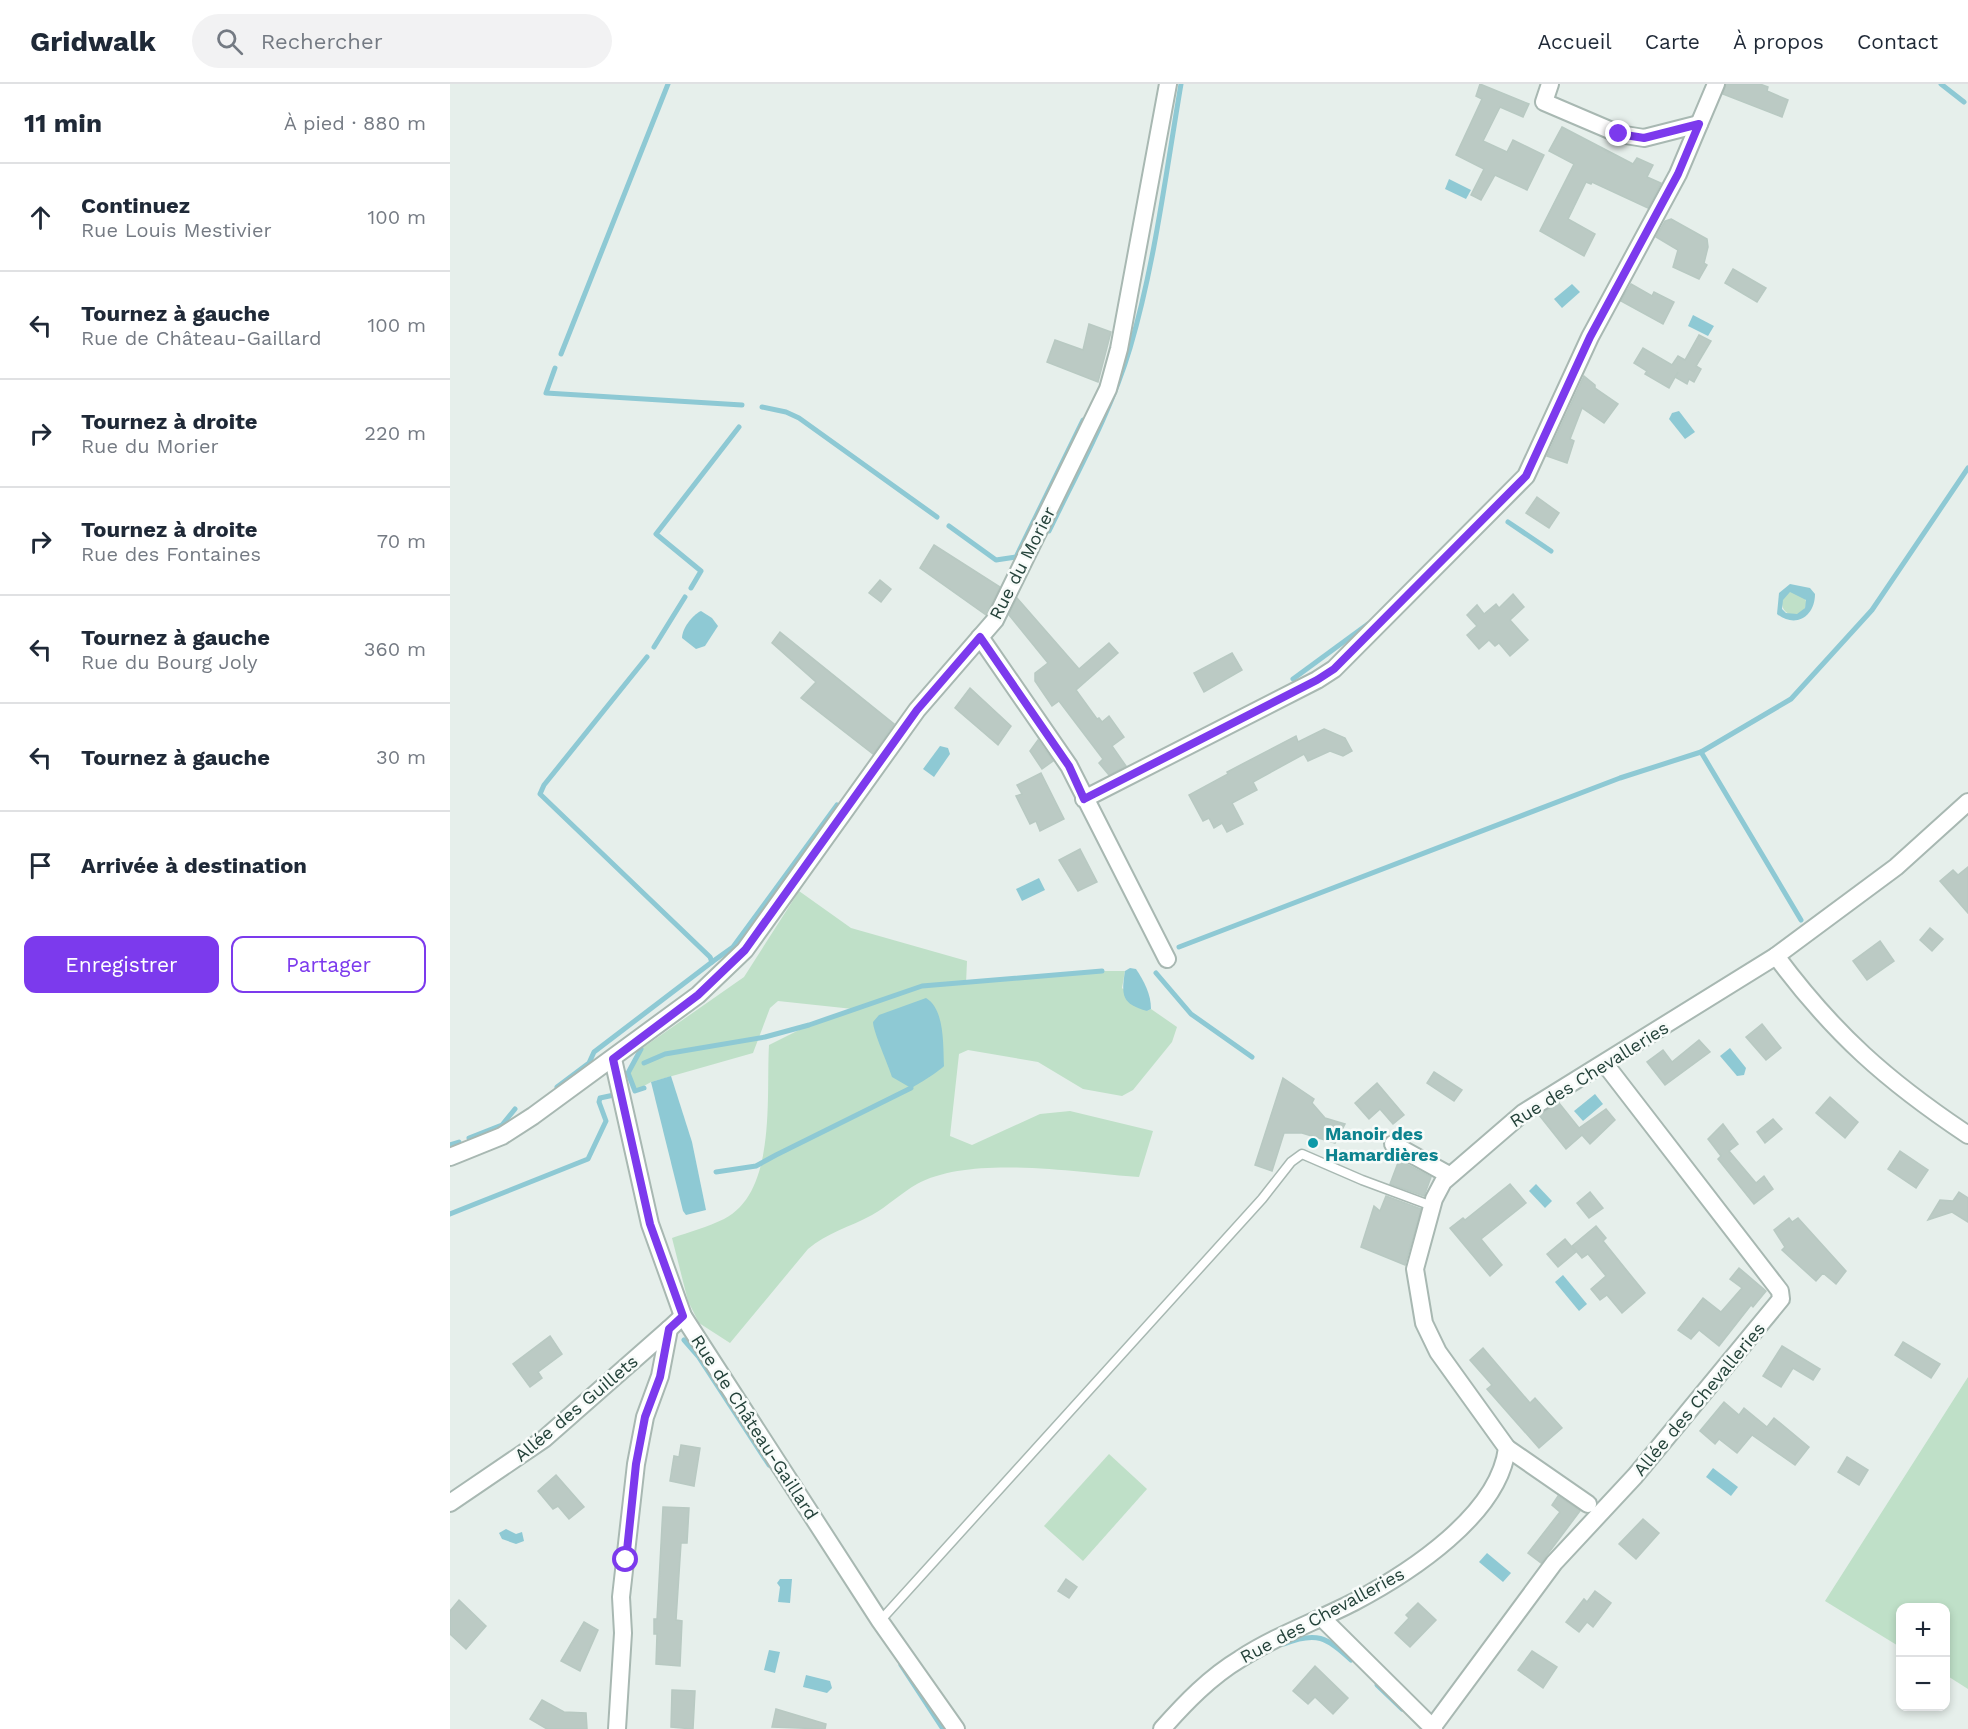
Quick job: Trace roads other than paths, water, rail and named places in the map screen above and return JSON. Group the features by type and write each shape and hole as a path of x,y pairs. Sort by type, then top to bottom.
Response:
{"street":[{"name":"Rue du Morier","path":"450,1157 502,1136 613,1059 698,995 745,950 917,710 995,620 1108,389 1119,349 1168,84"},
{"path":"1550,84 1544,102 1619,134 1644,138 1699,124"},
{"path":"1084,799 1317,680 1334,669 1473,526 1518,487 1526,476 1590,337 1678,174 1716,84"},
{"path":"980,637 1069,766 1167,958"},
{"name":"Rue des Chevalleries","path":"1162,1729 1180,1708 1242,1657 1322,1618 1404,1572 1456,1532 1480,1506 1504,1467 1507,1449 1438,1352 1424,1323 1415,1269 1432,1206 1449,1175 1523,1113 1776,956 1896,867 1968,802"},
{"path":"1776,956 1805,995 1849,1044 1884,1075 1968,1135"},
{"name":"Rue de Château-Gaillard","path":"613,1059 650,1224 683,1316 880,1621 956,1729"},
{"name":"Allée des Chevalleries","path":"1322,1618 1433,1728 1554,1563 1635,1476 1781,1299 1780,1291 1605,1064"},
{"path":"1393,1144 1449,1175"},
{"name":"Allée des Guillets","path":"450,1503 544,1439 683,1316"},
{"path":"617,1729 623,1633 621,1597 636,1464 645,1417 660,1377 669,1329"},
{"path":"1507,1449 1588,1504"}],"lane":[{"path":"880,1621 1262,1199 1291,1162 1302,1154 1362,1180 1432,1206"}],"water":[{"path":"1449,179 1471,190 1466,199 1445,189"},
{"path":"1572,284 1580,292 1562,308 1554,299"},
{"path":"1693,315 1714,326 1708,336 1688,326"},
{"path":"1679,411 1695,432 1685,439 1669,419 1672,413"},
{"path":"1790,584 1810,588 1815,594 1812,609 1803,618 1797,620 1784,618 1777,614 1779,593","holes":["1790,592 1806,600 1805,608 1797,614 1786,613 1782,609 1783,600"]},
{"path":"701,611 712,618 718,626 705,646 696,649 682,638 682,634 691,619"},
{"path":"940,746 948,748 950,754 934,777 923,769"},
{"path":"1039,878 1045,890 1022,901 1016,889"},
{"path":"1130,968 1136,969 1142,978 1150,998 1151,1009 1147,1011 1132,1005 1125,998 1123,987 1125,971"},
{"path":"926,998 937,1010 940,1019 944,1066 911,1088 892,1077 873,1022 879,1015"},
{"path":"1730,1048 1746,1068 1744,1075 1737,1076 1720,1056"},
{"path":"671,1076 692,1142 706,1210 686,1215 683,1211 651,1082"},
{"path":"1595,1094 1603,1104 1583,1121 1574,1111"},
{"path":"1536,1184 1552,1201 1545,1208 1529,1191"},
{"path":"1563,1275 1587,1304 1579,1311 1555,1282"},
{"path":"1713,1468 1738,1487 1731,1496 1706,1477"},
{"path":"506,1529 516,1534 522,1532 524,1541 516,1544 502,1539 499,1533"},
{"path":"1487,1553 1511,1573 1503,1582 1479,1562"},
{"path":"780,1579 792,1579 790,1603 778,1602 780,1587 777,1583"},
{"path":"769,1650 780,1652 775,1673 764,1670"},
{"path":"806,1675 830,1681 832,1688 827,1693 803,1687"}],"waterway":[{"path":"561,354 668,84"},
{"path":"1049,531 1104,418 1130,348 1153,250 1181,84"},
{"path":"1941,84 1964,102"},
{"path":"555,368 546,393 742,405"},
{"path":"762,407 786,412 799,418 937,517"},
{"path":"949,526 996,560 1016,557 1083,420"},
{"path":"691,588 701,571 656,534 739,427"},
{"path":"1179,947 1620,778 1701,752 1791,699 1872,610 1968,468"},
{"path":"1508,522 1551,551"},
{"path":"654,647 685,597"},
{"path":"1293,679 1368,624"},
{"path":"557,1087 589,1063 594,1052 712,962 710,957 540,794 544,785 647,657"},
{"path":"1701,752 1801,920"},
{"path":"712,962 733,947 837,805"},
{"path":"644,1063 665,1054 765,1037 809,1025 922,986 1102,971"},
{"path":"1156,973 1191,1014 1252,1057"},
{"path":"641,1049 628,1073 635,1091 644,1088"},
{"path":"716,1172 756,1166 911,1088"},
{"path":"450,1214 588,1159 606,1121 599,1102 600,1098 614,1095"},
{"path":"469,1138 502,1125 515,1109"},
{"path":"450,1145 459,1142"},
{"path":"684,1340 698,1356 769,1465"},
{"path":"1284,1644 1305,1638 1320,1638 1328,1641 1351,1660"},
{"path":"901,1665 943,1729"},
{"path":"1377,1685 1402,1709"}],"place":[{"name":"Manoir des Hamardières","path":"1313,1143"}]}
